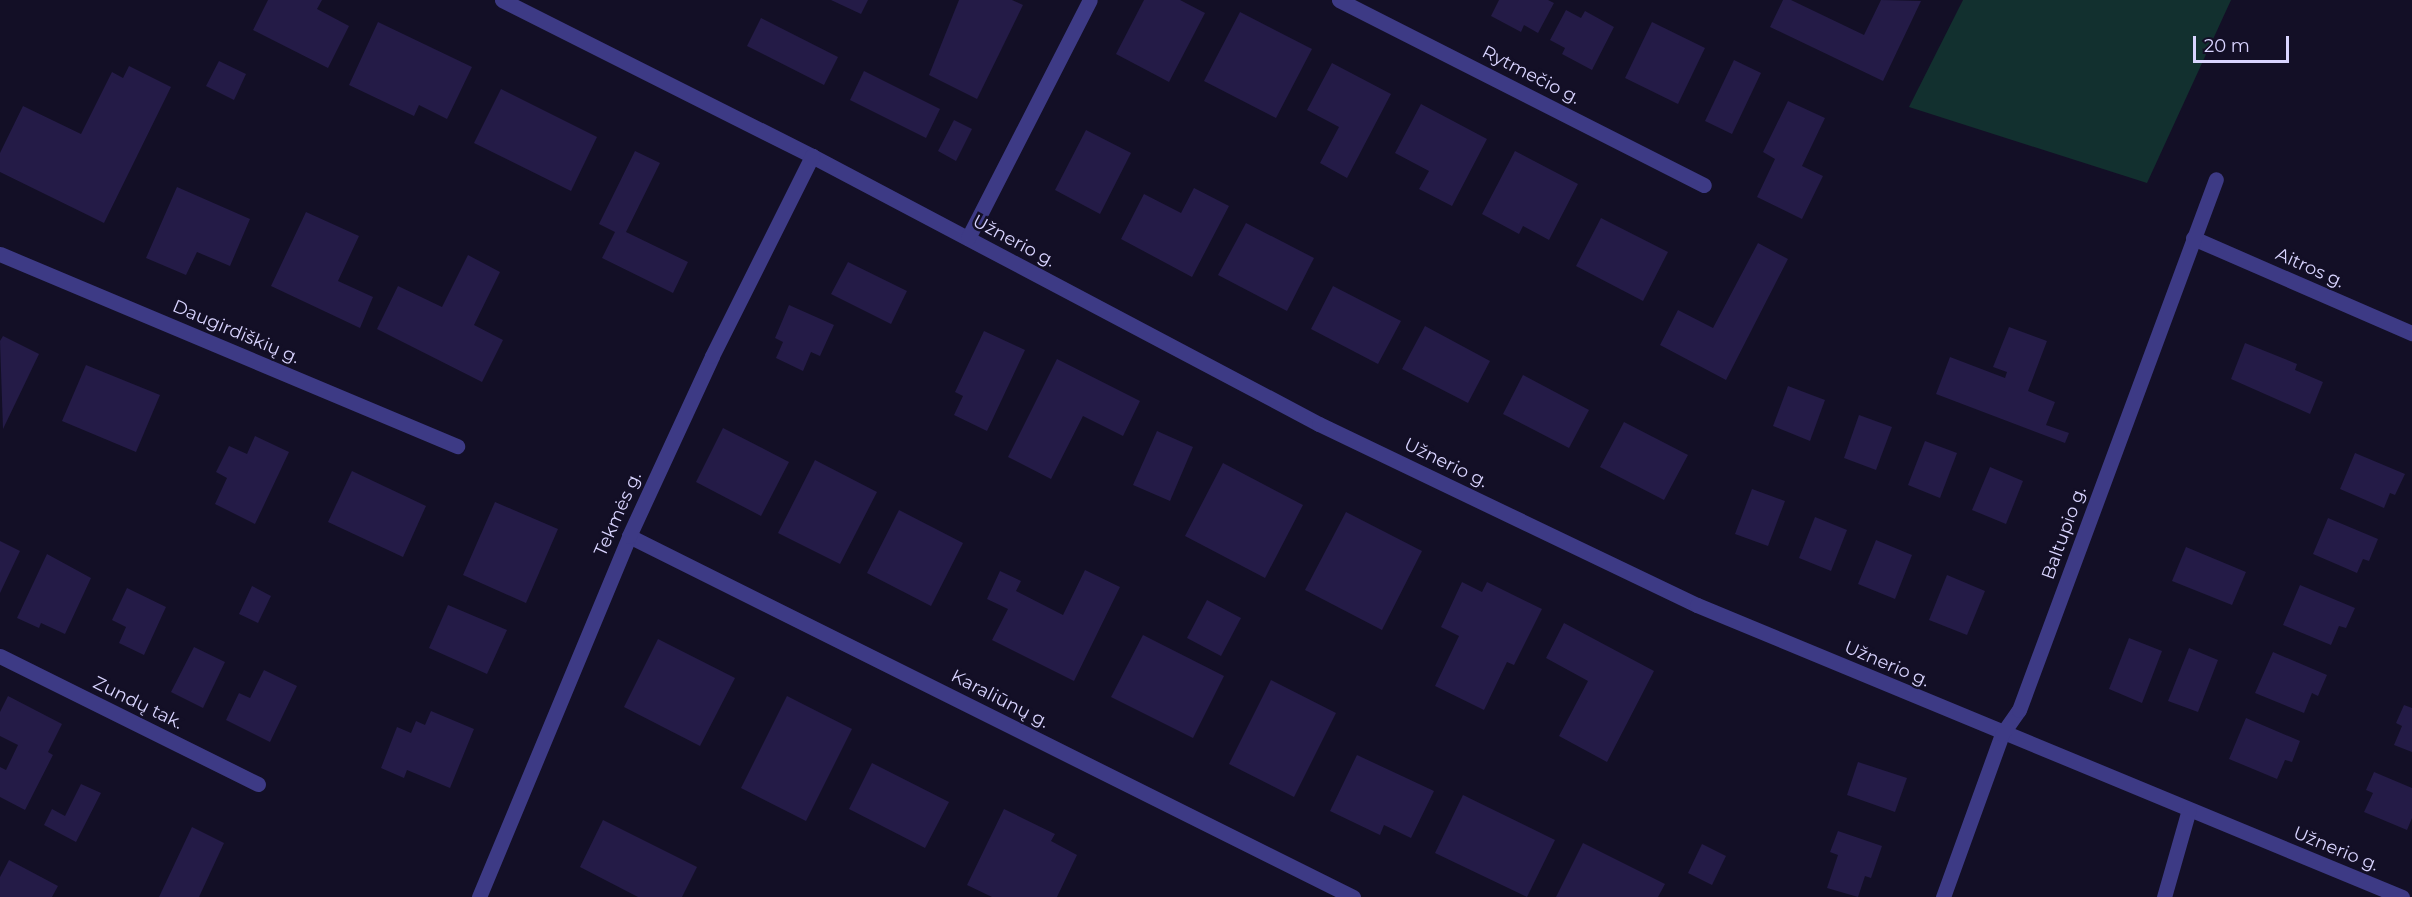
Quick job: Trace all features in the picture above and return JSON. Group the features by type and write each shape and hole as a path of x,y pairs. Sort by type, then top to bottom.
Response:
{"street":[{"name":"Užnerio g.","path":"502,0 812,156 1319,424 1697,605 2002,734 2402,897"},
{"path":"968,238 1090,0"},
{"name":"Rytmečio g.","path":"1340,0 1704,185"},
{"name":"Tekmės g.","path":"479,897 629,536 712,356 812,156"},
{"name":"Baltupio g.","path":"1943,897 2002,734 2019,710 2216,179"},
{"name":"Aitros g.","path":"2193,238 2412,333"},
{"name":"Daugirdiškių g.","path":"0,254 457,446"},
{"name":"Karaliūnų g.","path":"629,536 1353,897"},
{"name":"Zundų tak.","path":"0,656 258,784"},
{"path":"2164,897 2189,809"}],"green space":[{"path":"1963,0 2231,0 2147,183 1909,107"}],"building":[{"path":"268,0 322,0 317,9 349,26 328,68 253,30"},
{"path":"831,0 868,0 861,14"},
{"path":"959,0 1012,0 1023,5 977,99 929,75"},
{"path":"1144,0 1180,0 1205,13 1169,82 1116,54"},
{"path":"1499,0 1548,0 1554,3 1538,33 1524,25 1521,32 1491,16"},
{"path":"1783,0 1791,0 1864,35 1881,0 1921,1 1883,81 1770,27"},
{"path":"1566,10 1581,18 1585,11 1614,27 1592,70 1562,54 1565,48 1550,40"},
{"path":"1240,12 1312,49 1276,118 1204,81"},
{"path":"761,18 838,57 824,85 747,46"},
{"path":"378,22 472,67 447,119 419,105 414,116 349,85"},
{"path":"1652,22 1705,48 1678,104 1625,78"},
{"path":"1734,60 1761,73 1732,134 1705,121"},
{"path":"219,61 246,74 234,100 206,86"},
{"path":"1332,63 1391,94 1347,178 1320,163 1339,127 1307,110"},
{"path":"129,66 171,87 104,223 0,172 0,153 23,106 81,134 112,72 123,78"},
{"path":"864,71 940,109 926,138 850,100"},
{"path":"501,89 597,137 571,191 474,143"},
{"path":"1788,101 1825,118 1802,166 1823,176 1802,219 1757,197 1775,159 1763,152"},
{"path":"1421,104 1487,139 1452,206 1419,189 1429,171 1395,153"},
{"path":"954,120 972,129 956,161 938,151"},
{"path":"1086,130 1131,153 1100,214 1055,190"},
{"path":"635,151 660,163 626,232 688,262 673,293 602,258 615,232 599,224"},
{"path":"1515,151 1578,184 1549,240 1523,226 1519,234 1482,214"},
{"path":"177,187 250,219 230,266 197,252 186,275 146,258"},
{"path":"1194,188 1229,206 1192,277 1121,239 1144,194 1181,213"},
{"path":"306,212 359,236 338,281 373,297 360,328 271,286"},
{"path":"1601,218 1668,252 1643,301 1576,266"},
{"path":"1246,223 1314,258 1287,311 1218,275"},
{"path":"1758,243 1788,259 1726,380 1660,345 1678,310 1713,328"},
{"path":"468,255 500,272 474,325 503,340 482,382 377,329 398,286 442,307"},
{"path":"848,262 907,291 891,324 831,294"},
{"path":"1333,286 1401,321 1378,364 1311,329"},
{"path":"789,305 834,325 820,356 811,352 803,371 776,358 783,342 775,338"},
{"path":"1425,326 1490,361 1468,403 1402,369"},
{"path":"2009,327 2047,341 2028,391 2055,402 2046,425 2069,433 2065,443 1936,394 1950,357 2005,378 2007,372 1993,367"},
{"path":"984,331 1025,350 987,431 954,415 963,396 955,392"},
{"path":"3,336 39,354 3,429 0,341"},
{"path":"2245,343 2297,364 2295,370 2323,382 2310,414 2231,379"},
{"path":"1057,359 1140,401 1123,436 1083,416 1051,479 1008,457"},
{"path":"86,365 160,395 136,452 62,421"},
{"path":"1523,375 1589,410 1569,448 1503,414"},
{"path":"1788,386 1825,400 1810,441 1773,426"},
{"path":"1859,415 1892,427 1876,470 1844,458"},
{"path":"1624,422 1688,455 1664,500 1600,467"},
{"path":"723,428 789,462 761,516 696,482"},
{"path":"1157,431 1193,447 1170,501 1133,485"},
{"path":"255,436 289,452 255,524 215,504 227,478 216,472 229,446 247,454"},
{"path":"1925,441 1957,453 1940,498 1908,485"},
{"path":"2355,453 2405,474 2395,495 2390,493 2384,508 2340,489"},
{"path":"815,460 877,492 840,564 778,533"},
{"path":"1223,463 1303,505 1265,578 1185,536"},
{"path":"1990,467 2023,481 2006,524 1972,510"},
{"path":"352,471 426,506 403,557 328,522"},
{"path":"1752,489 1785,501 1768,546 1735,534"},
{"path":"495,502 558,529 526,603 463,575"},
{"path":"899,510 963,543 931,606 867,573"},
{"path":"1346,512 1422,551 1382,630 1305,590"},
{"path":"1815,517 1847,530 1831,571 1799,558"},
{"path":"2328,518 2378,539 2369,561 2363,559 2357,573 2313,554"},
{"path":"1876,540 1912,555 1895,599 1858,584"},
{"path":"0,541 20,551 0,593"},
{"path":"2186,547 2246,572 2232,605 2172,581"},
{"path":"47,554 91,578 65,634 41,623 39,628 17,618"},
{"path":"1085,570 1120,587 1074,681 992,640 1008,609 987,599 1000,571 1021,581 1016,591 1063,615"},
{"path":"1947,575 1985,591 1967,635 1929,620"},
{"path":"1462,582 1482,592 1487,582 1542,609 1514,665 1507,662 1484,710 1435,686 1459,636 1441,627"},
{"path":"2300,585 2355,608 2346,628 2339,626 2331,645 2283,625"},
{"path":"252,586 271,596 258,623 239,614"},
{"path":"127,588 166,607 144,655 119,643 126,627 112,620"},
{"path":"1207,600 1241,618 1221,656 1187,638"},
{"path":"448,605 507,630 487,674 429,648"},
{"path":"1564,623 1654,671 1607,762 1559,736 1588,681 1546,658"},
{"path":"1143,635 1224,676 1193,738 1111,697"},
{"path":"2129,638 2162,651 2142,703 2109,689"},
{"path":"658,639 735,678 700,746 624,707"},
{"path":"194,647 225,662 203,708 171,692"},
{"path":"2189,648 2218,660 2198,712 2168,701"},
{"path":"2273,652 2327,675 2318,696 2312,693 2304,713 2255,693"},
{"path":"264,670 297,686 270,742 226,720 239,693 250,698"},
{"path":"1271,680 1336,713 1294,797 1229,764"},
{"path":"8,696 62,724 48,752 53,755 25,810 0,797 0,767 6,770 18,745 0,736 0,712"},
{"path":"787,696 852,729 806,821 741,788"},
{"path":"2404,705 2412,708 2412,752 2394,745 2402,726 2396,723"},
{"path":"431,711 474,729 450,788 407,770 404,778 381,768 397,727 411,733 416,721 425,725"},
{"path":"2246,718 2300,741 2292,762 2285,760 2277,779 2229,759"},
{"path":"1357,755 1434,791 1411,838 1384,825 1380,835 1330,811"},
{"path":"1858,762 1907,778 1895,812 1847,795"},
{"path":"872,763 949,802 925,848 849,809"},
{"path":"2374,772 2412,788 2412,818 2407,830 2364,812 2373,793 2366,790"},
{"path":"81,784 101,793 76,842 44,825 52,809 65,816"},
{"path":"1463,795 1555,840 1527,897 1435,853"},
{"path":"1004,809 1055,834 1051,841 1077,855 1057,897 992,897 967,885"},
{"path":"603,820 697,867 682,897 638,897 580,867"},
{"path":"192,827 224,843 199,897 159,897"},
{"path":"1838,831 1882,846 1871,878 1865,876 1858,897 1827,888 1838,855 1830,852"},
{"path":"1583,843 1665,884 1658,897 1556,897"},
{"path":"1702,844 1726,856 1712,885 1688,873"},
{"path":"9,860 58,886 52,897 0,897 0,877"}]}
